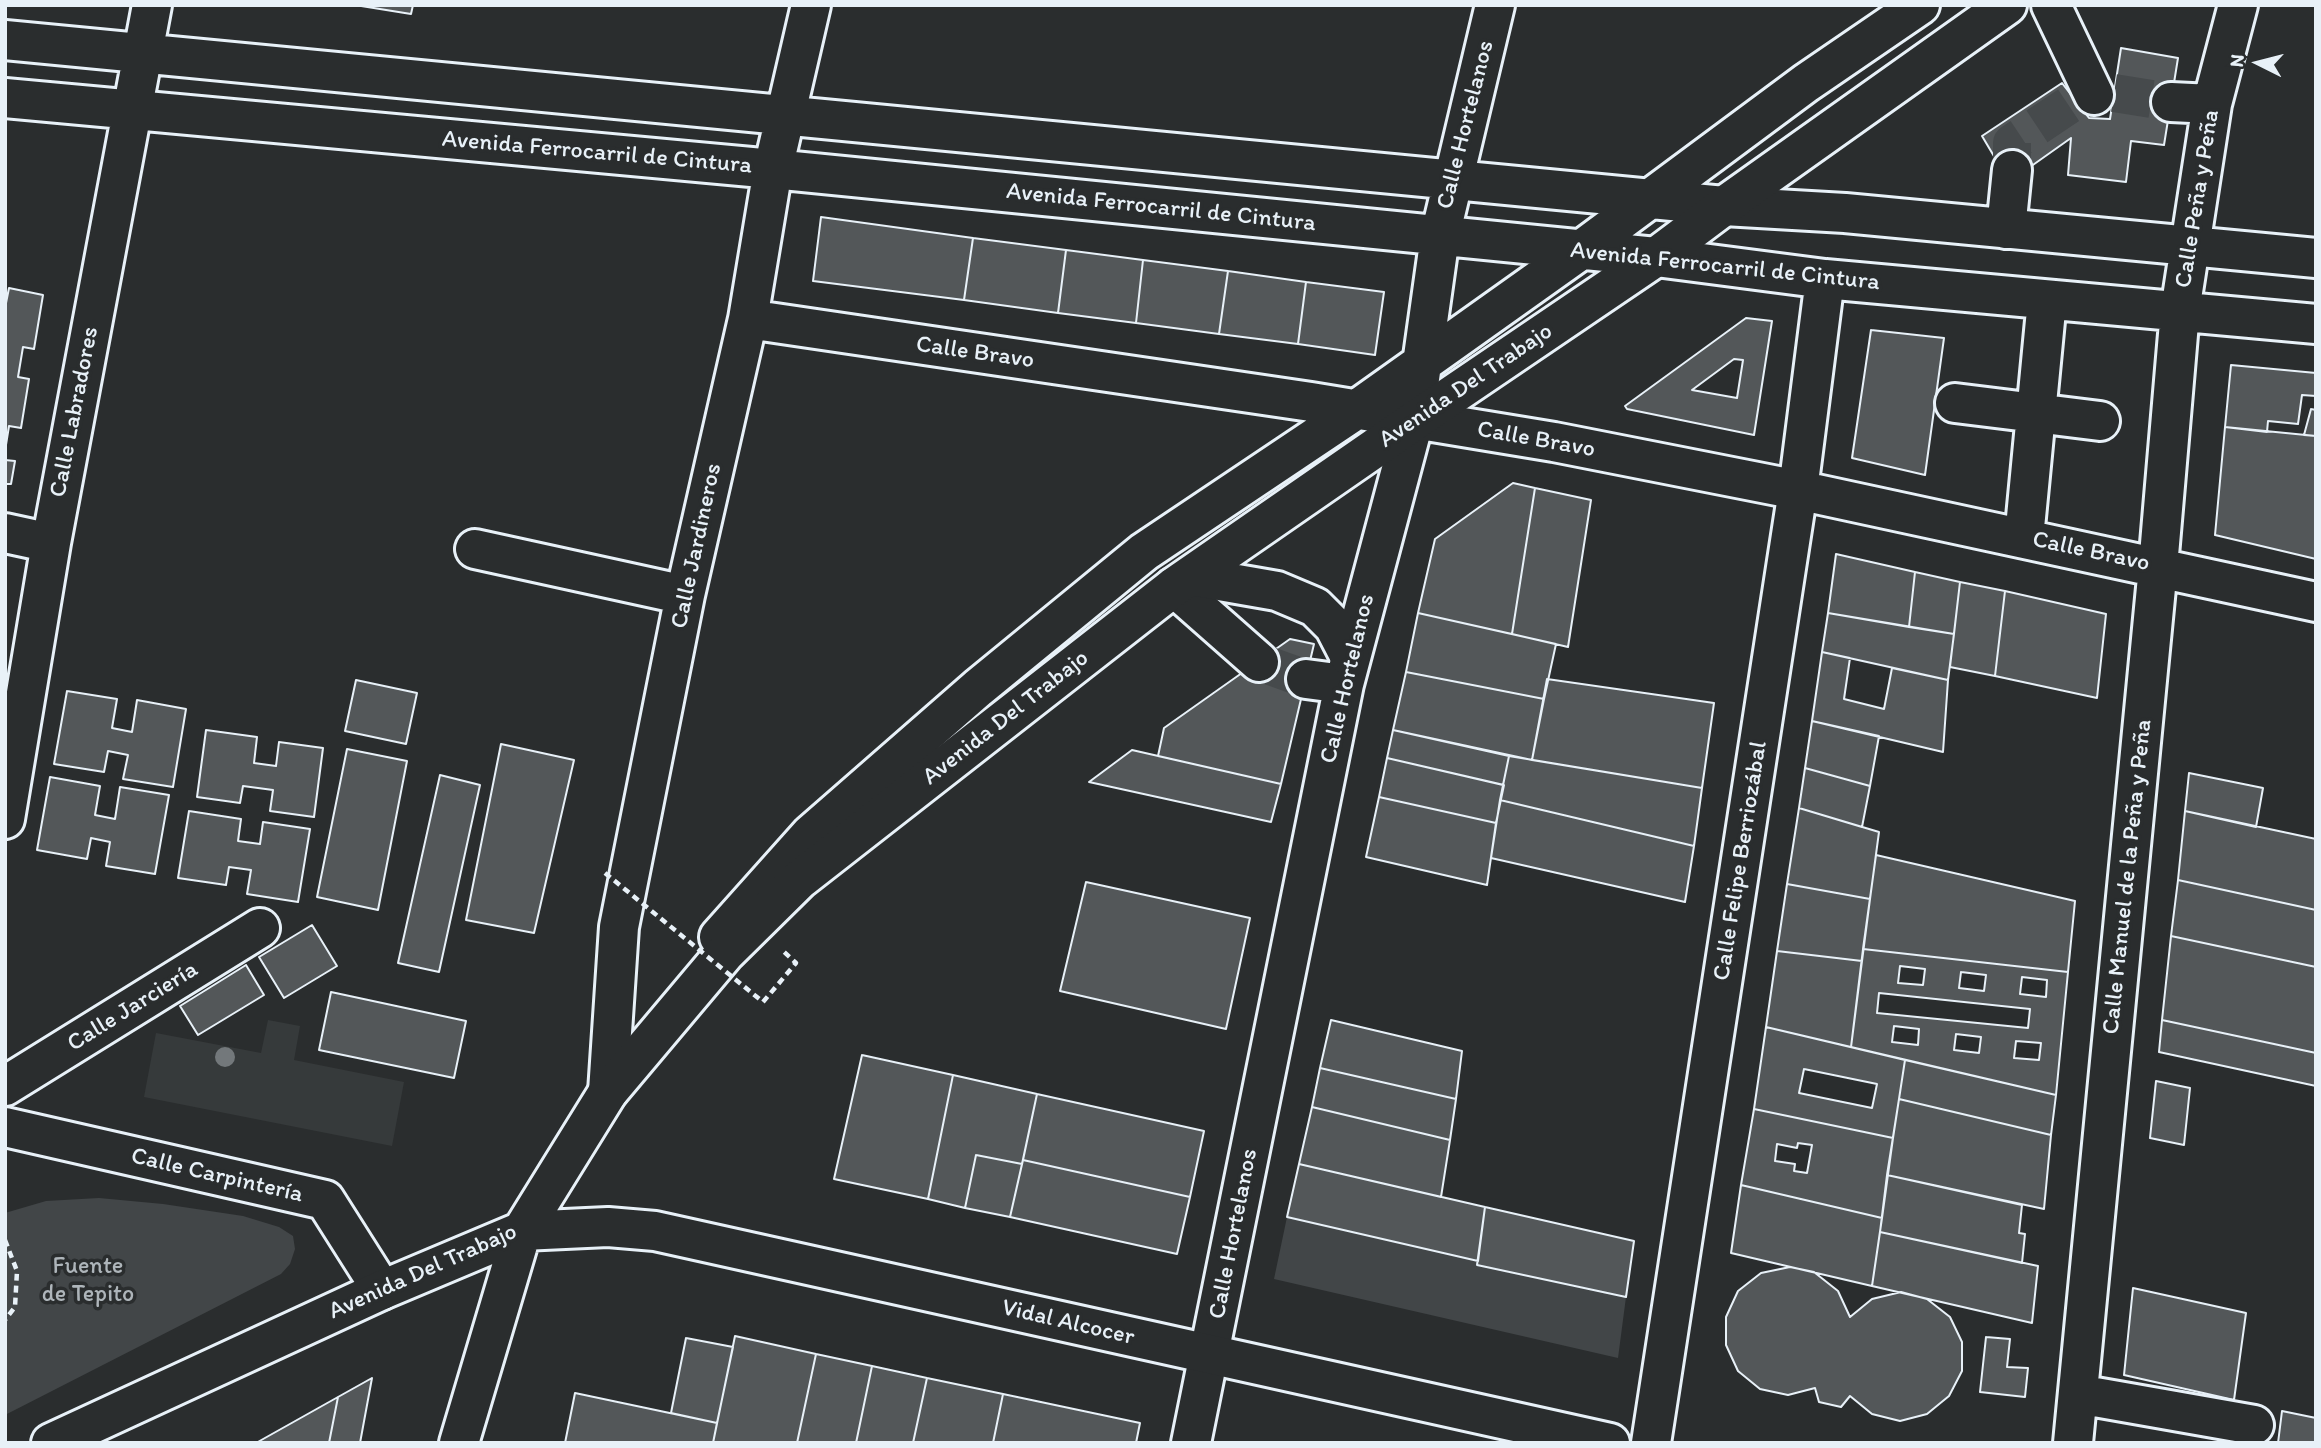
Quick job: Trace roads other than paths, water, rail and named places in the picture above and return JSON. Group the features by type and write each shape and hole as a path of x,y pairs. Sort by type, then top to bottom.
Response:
{"street":[{"name":"Calle Labradores","path":"5,819 51,543 152,5"},
{"name":"Calle Jardineros","path":"609,1077 619,927 685,595 748,319 784,115 811,5"},
{"name":"Calle Hortelanos","path":"1191,1443 1347,671 1415,421 1440,236 1495,5"},
{"path":"459,1443 523,1203 609,1077 811,834 978,688 1144,552 1356,410 1581,250 1806,83 1920,5"},
{"name":"Avenida Del Trabajo","path":"609,1077 725,953 799,880 1183,581 1656,257 2007,5"},
{"path":"2051,5 2094,96"},
{"name":"Calle Peña y Peña","path":"2180,311 2212,104 2238,5"},
{"path":"5,40 1724,206 1844,213 2316,258"},
{"name":"Avenida Ferrocarril de Cintura","path":"5,99 773,169 1656,257 1825,279 2316,324"},
{"path":"2171,102 2212,104"},
{"path":"2006,229 2012,170"},
{"name":"Calle Felipe Berriozábal","path":"1651,1443 1798,490 1825,279"},
{"path":"2024,538 2047,300"},
{"name":"Calle Manuel de la Peña y Peña","path":"2073,1443 2158,567 2180,311"},
{"name":"Calle Bravo","path":"748,319 1554,442 1798,490 2316,602"},
{"path":"1955,403 2100,421"},
{"path":"5,533 51,543"},
{"path":"475,549 685,595"},
{"path":"1183,581 1259,662"},
{"path":"1183,581 1277,591 1315,607 1334,626 1347,671 1306,679"},
{"name":"Calle Jarciería","path":"5,1086 260,928"},
{"name":"Calle Carpintería","path":"5,1127 326,1200 382,1290"},
{"name":"Vidal Alcocer","path":"514,1235 608,1227 655,1231 1610,1443"},
{"path":"444,1443 473,1339 514,1235"},
{"name":"Avenida Del Trabajo","path":"51,1443 382,1290 514,1235"},
{"path":"2078,1394 2254,1425"}],"tunnel":[{"path":"2114,93 2171,102"},
{"path":"2012,170 2012,143 2075,101"},
{"path":"1259,662 1306,679"}],"park label":[{"name":"Fuente de Tepito","path":"88,1281"}]}
